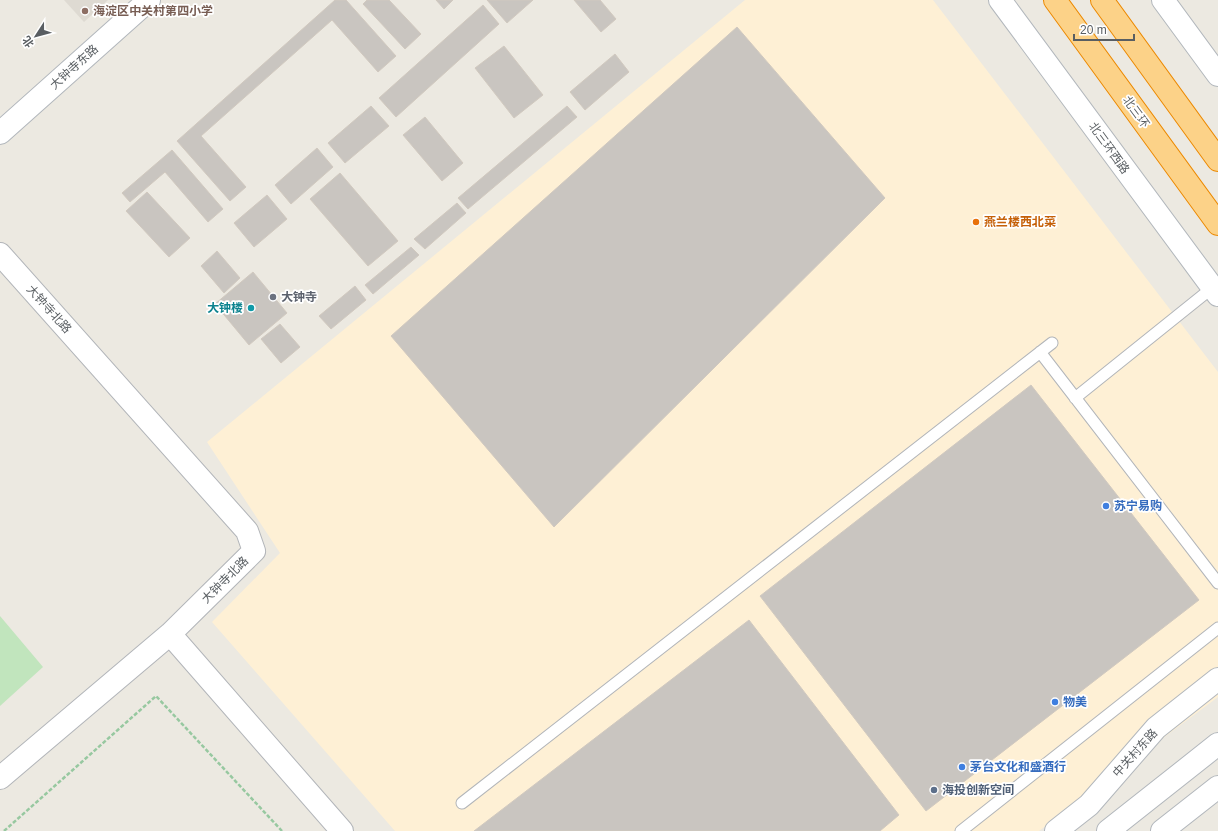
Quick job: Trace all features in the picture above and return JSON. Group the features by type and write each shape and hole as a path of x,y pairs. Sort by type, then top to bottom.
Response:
{"highway":[{"name":"北三环","path":"1055,0 1218,224"},
{"path":"1102,0 1218,160"}],"street":[{"name":"大钟寺东路","path":"0,133 149,0"},
{"name":"北三环西路","path":"1000,0 1215,292"},
{"path":"1163,0 1218,75"},
{"name":"大钟寺北路","path":"0,254 247,531 254,551 170,634"},
{"path":"0,778 170,634 342,831"},
{"name":"中关村东路","path":"1056,831 1089,805 1156,728 1218,679"},
{"path":"1108,831 1218,744"},
{"path":"1162,831 1218,788"}],"lane":[{"path":"1075,398 1215,292"},
{"path":"462,803 1052,343"},
{"path":"1040,352 1218,584"},
{"path":"961,831 1218,628"}],"path":[{"path":"4,831 156,696 282,831"}],"shaded area":[{"name":"海淀区中关村第四小学","path":"64,0 108,0 84,22"},
{"path":"745,0 933,0 1218,372 1218,697 1039,831 395,831 212,622 280,553 207,442"}],"green space":[{"path":"0,616 43,667 0,706"}],"building":[{"path":"335,0 346,0 396,56 378,72 332,20 201,136 246,187 230,201 177,141"},
{"path":"367,0 389,0 421,34 405,49 363,4"},
{"path":"436,0 453,0 444,9"},
{"path":"487,0 533,0 507,23"},
{"path":"574,0 600,0 616,19 601,32"},
{"path":"483,5 499,24 396,117 379,98"},
{"path":"737,27 885,198 554,527 391,336"},
{"path":"504,46 543,95 514,118 475,68"},
{"path":"615,54 629,72 585,110 570,92"},
{"path":"371,106 389,126 345,163 328,143"},
{"path":"567,106 577,117 468,209 458,198"},
{"path":"425,117 463,163 442,181 403,135"},
{"path":"317,148 333,167 291,204 275,185"},
{"path":"172,150 223,209 208,222 165,172 130,202 122,193"},
{"path":"340,173 398,241 368,266 310,199"},
{"path":"147,192 190,238 169,257 126,211"},
{"path":"267,195 287,219 254,247 234,223"},
{"path":"457,203 466,213 425,249 414,239"},
{"path":"411,247 419,255 373,294 365,285"},
{"path":"217,251 240,278 224,293 201,266"},
{"name":"大钟楼","path":"253,272 287,313 249,345 215,304"},
{"path":"355,286 366,300 331,329 319,316"},
{"path":"280,324 300,347 281,363 261,339"},
{"path":"1031,385 1199,600 926,811 760,596"},
{"path":"749,620 899,815 880,831 474,831"}],"place":[{"name":"海淀区中关村第四小学","path":"85,11"},
{"name":"燕兰楼西北菜","path":"976,222"},
{"name":"大钟寺","path":"273,297"},
{"name":"大钟楼","path":"251,308"},
{"name":"苏宁易购","path":"1106,506"},
{"name":"物美","path":"1055,702"},
{"name":"茅台文化和盛酒行","path":"962,767"},
{"name":"海投创新空间","path":"934,790"}]}
